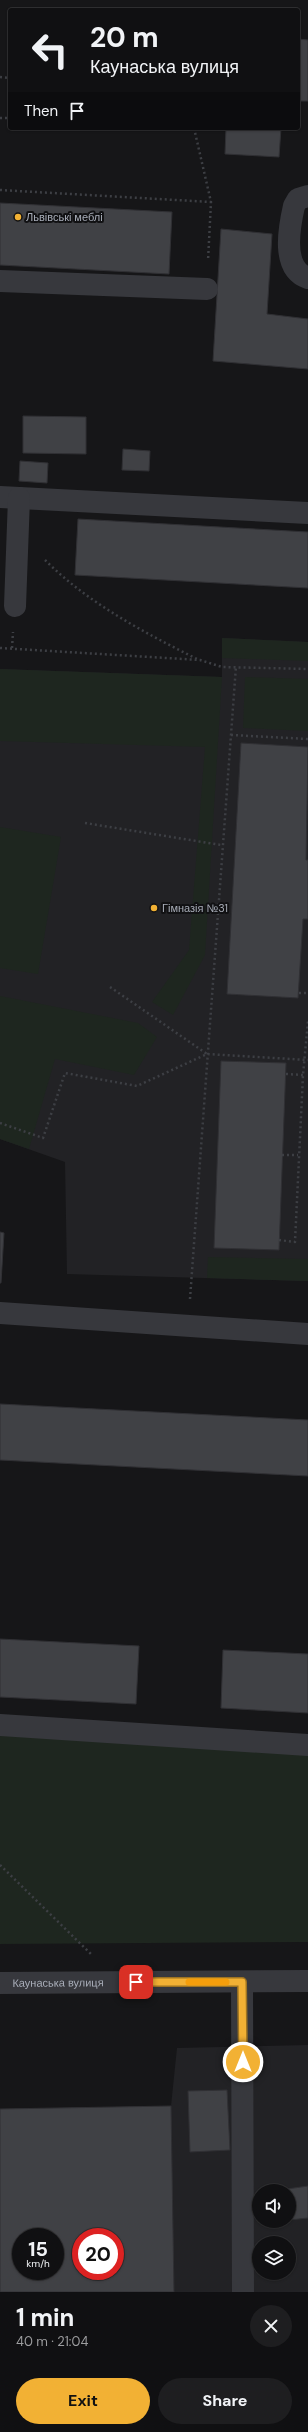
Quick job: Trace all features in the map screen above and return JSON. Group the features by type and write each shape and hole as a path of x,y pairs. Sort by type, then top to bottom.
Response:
{"street":[{"path":"308,196 298,199 294,206 290,257 293,268 302,276 308,278"},
{"path":"0,282 207,289"},
{"path":"15,606 19,533 9,498 308,513"},
{"path":"0,1313 308,1334"},
{"path":"0,1725 308,1744"},
{"path":"242,1982 243,2292"},
{"name":"Каунаська вулиця","path":"0,1983 308,1982"}],"path":[{"path":"194,130 211,202 207,289"},
{"path":"0,190 211,202"},
{"path":"19,533 65,580 137,629 200,660 222,667 308,668"},
{"path":"0,648 200,660"},
{"path":"187,1325 221,845 236,666"},
{"path":"231,735 308,739"},
{"path":"85,823 221,845"},
{"path":"110,987 207,1054"},
{"path":"299,993 308,993"},
{"path":"279,1240 295,1242 298,1155 308,1021"},
{"path":"0,1123 43,1138 65,1073 137,1086 207,1054 306,1060"},
{"path":"286,1074 303,1075"},
{"path":"282,1155 298,1155"},
{"path":"0,1866 91,1955"}],"shaded area":[{"name":"Гімназія №31","path":"222,638 308,642 308,1281 67,1274 65,1162 0,1139 0,669 222,677"},
{"path":"222,638 308,642 308,661 222,658"},
{"path":"0,669 222,677 205,955 173,1015 152,1002 189,950 205,747 0,741"},
{"path":"245,677 308,679 308,731 243,728"},
{"path":"0,827 61,837 38,974 0,968"},
{"path":"0,996 138,1023 157,1037 134,1075 55,1059 29,1149 0,1139"},
{"path":"208,1257 308,1259 308,1281 207,1278"},
{"path":"0,1732 308,1751 308,1942 0,1944"},
{"path":"308,2045 308,2292 0,2292 0,2109 171,2106 177,2048"}],"building":[{"path":"300,39 308,40 308,101 300,101"},
{"path":"226,130 281,130 279,157 225,154"},
{"path":"0,203 172,212 169,274 0,265"},
{"path":"221,229 272,234 267,314 308,319 308,369 213,361"},
{"path":"23,416 86,417 86,454 23,453"},
{"path":"123,449 150,451 149,471 122,470"},
{"path":"20,461 48,463 47,483 19,481"},
{"path":"78,519 308,532 308,588 75,575"},
{"path":"241,743 308,747 306,860 308,860 308,919 303,919 298,998 227,994"},
{"path":"221,1061 286,1063 279,1250 214,1248"},
{"path":"0,1232 4,1233 1,1283 0,1283"},
{"path":"0,1404 308,1420 308,1476 0,1460"},
{"path":"0,1639 139,1646 136,1704 0,1697"},
{"path":"223,1650 308,1654 308,1713 221,1708"},
{"path":"227,2090 230,2150 190,2152 188,2091"},
{"path":"171,2106 174,2292 0,2292 0,2109"},
{"path":"308,2186 308,2218 296,2219 296,2188"}],"slow traffic":[{"path":"189,1982 226,1982"}],"place":[{"name":"Львівські меблі","path":"18,217"},
{"name":"Гімназія №31","path":"154,908"}],"route":[{"path":"136,1982 242,1982 244,2007 243,2062"}]}
